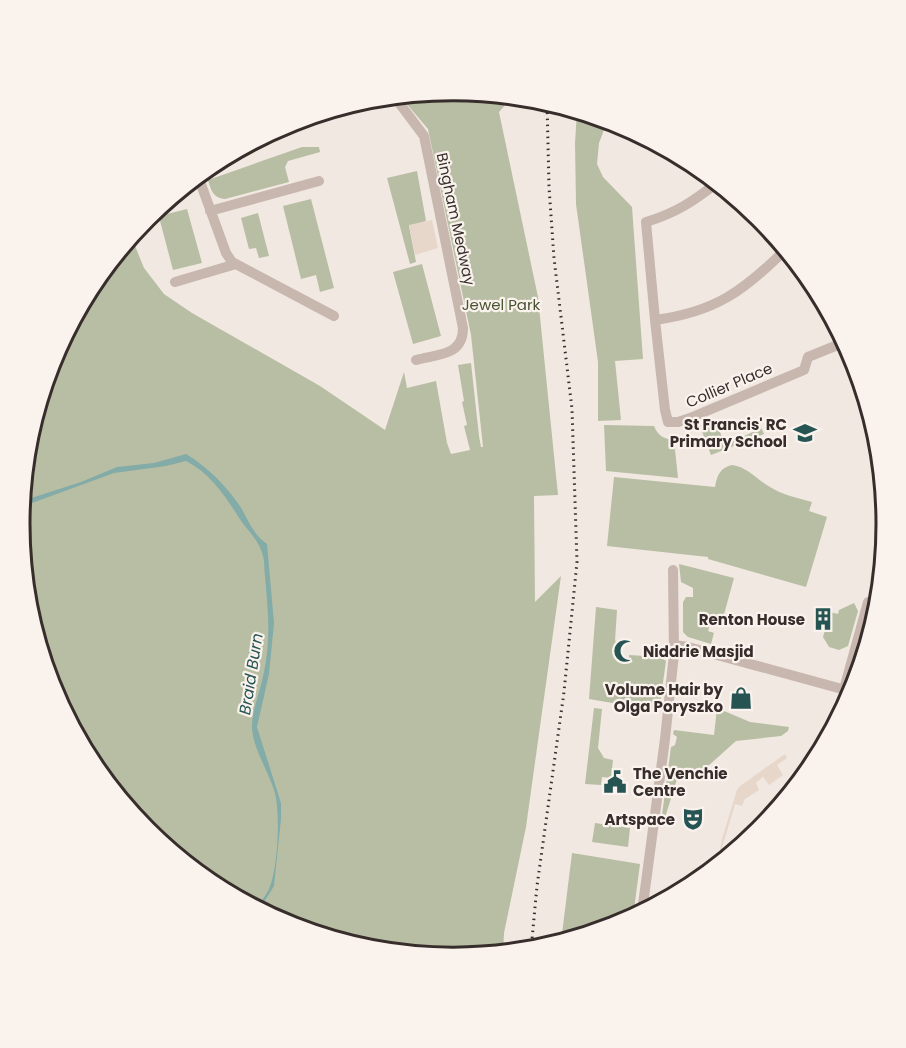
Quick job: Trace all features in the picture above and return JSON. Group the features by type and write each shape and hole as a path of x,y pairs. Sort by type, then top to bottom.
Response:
{"street":[{"name":"Bingham Medway","path":"401,105 424,138 463,328 462,342 458,348 416,360"},
{"path":"210,211 319,181"},
{"path":"201,184 226,254 236,264 334,316"},
{"path":"711,188 670,215 646,222 655,320 681,316 718,304 756,279 780,255"},
{"path":"175,282 236,264"},
{"name":"Collier Place","path":"655,320 668,422 678,422 804,370 808,357 836,346"},
{"path":"643,901 675,645 673,570"},
{"path":"859,642 868,602"},
{"path":"675,645 843,688"}],"green space":[{"name":"Jewel Park","path":"453,101 505,105 499,112 538,297 558,495 534,496 535,602 561,576 526,827 503,944 481,946 425,946 398,943 370,939 317,925 241,890 195,860 174,842 117,782 74,711 52,660 44,633 38,607 31,552 31,496 34,469 38,441 52,388 87,312 117,266 135,245 144,268 164,294 192,313 320,386 385,430 404,372 407,388 436,381 451,454 470,450 464,426 467,425 458,365 471,363 479,436 481,447 483,447 471,335 428,129 407,104"},
{"path":"576,119 604,129 599,143 597,164 603,177 632,207 643,359 615,361 621,420 598,421 598,362 576,204"},
{"path":"302,147 319,147 320,152 288,161 285,167 289,182 225,199 215,195 212,190 208,180"},
{"path":"417,171 426,221 409,226 416,262 410,264 387,178"},
{"path":"311,199 334,288 320,292 316,275 301,279 283,206"},
{"path":"187,209 202,263 173,270 160,220 165,214"},
{"path":"258,213 269,256 259,258 256,248 249,249 241,218"},
{"path":"422,264 441,336 413,344 393,272"},
{"path":"715,419 725,445 757,430 755,424 759,423 764,434 711,455 700,426"},
{"path":"604,425 654,426 662,436 674,440 678,478 606,471"},
{"path":"732,465 748,471 780,492 812,502 809,511 827,517 806,587 708,559 708,557 607,546 614,477 715,487 720,473"},
{"path":"679,564 734,578 723,618 713,616 708,631 714,633 711,644 688,637 683,632 683,602 686,597 693,597 693,588 681,582"},
{"path":"854,603 858,611 848,646 839,650 829,647 823,637 830,612 838,614 839,610"},
{"path":"596,607 617,610 615,641 620,642 619,662 629,663 629,655 661,657 666,661 659,711 589,699"},
{"path":"594,708 602,709 598,748 604,758 613,760 611,778 602,777 601,785 585,784"},
{"path":"717,708 750,722 789,727 788,731 781,736 736,741 698,775 677,779 663,824 661,823 671,747 675,745 677,737 673,734 674,730 714,735"},
{"path":"595,823 630,828 628,847 592,842"},
{"path":"572,853 640,864 635,906 589,925 562,933"}],"shaded area":[{"path":"432,220 438,248 415,255 409,225"},
{"path":"785,754 787,758 777,765 783,775 769,785 763,777 756,783 759,790 745,799 742,806 735,804 722,848 724,849 719,853 737,790"}],"water":[{"path":"186,454 202,465 222,484 240,506 254,531 267,544 274,623 269,674 257,727 281,803 281,819 274,886 264,902 262,901 268,892 275,868 278,825 274,790 252,732 255,705 266,660 268,636 264,560 257,541 216,485 186,461 114,473 31,503 31,498 81,482 117,467 154,463"}],"railway":[{"path":"532,940 537,886 564,692 577,562 572,409 554,258 547,112"}],"place":[{"name":"St Francis' RC Primary School","path":"805,433"},
{"name":"Renton House","path":"823,619"},
{"name":"Niddrie Masjid","path":"625,651"},
{"name":"Volume Hair by Olga Poryszko","path":"741,698"},
{"name":"The Venchie Centre","path":"615,782"},
{"name":"Artspace","path":"693,819"}],"water label":[{"name":"Braid Burn","path":"251,674"}]}
